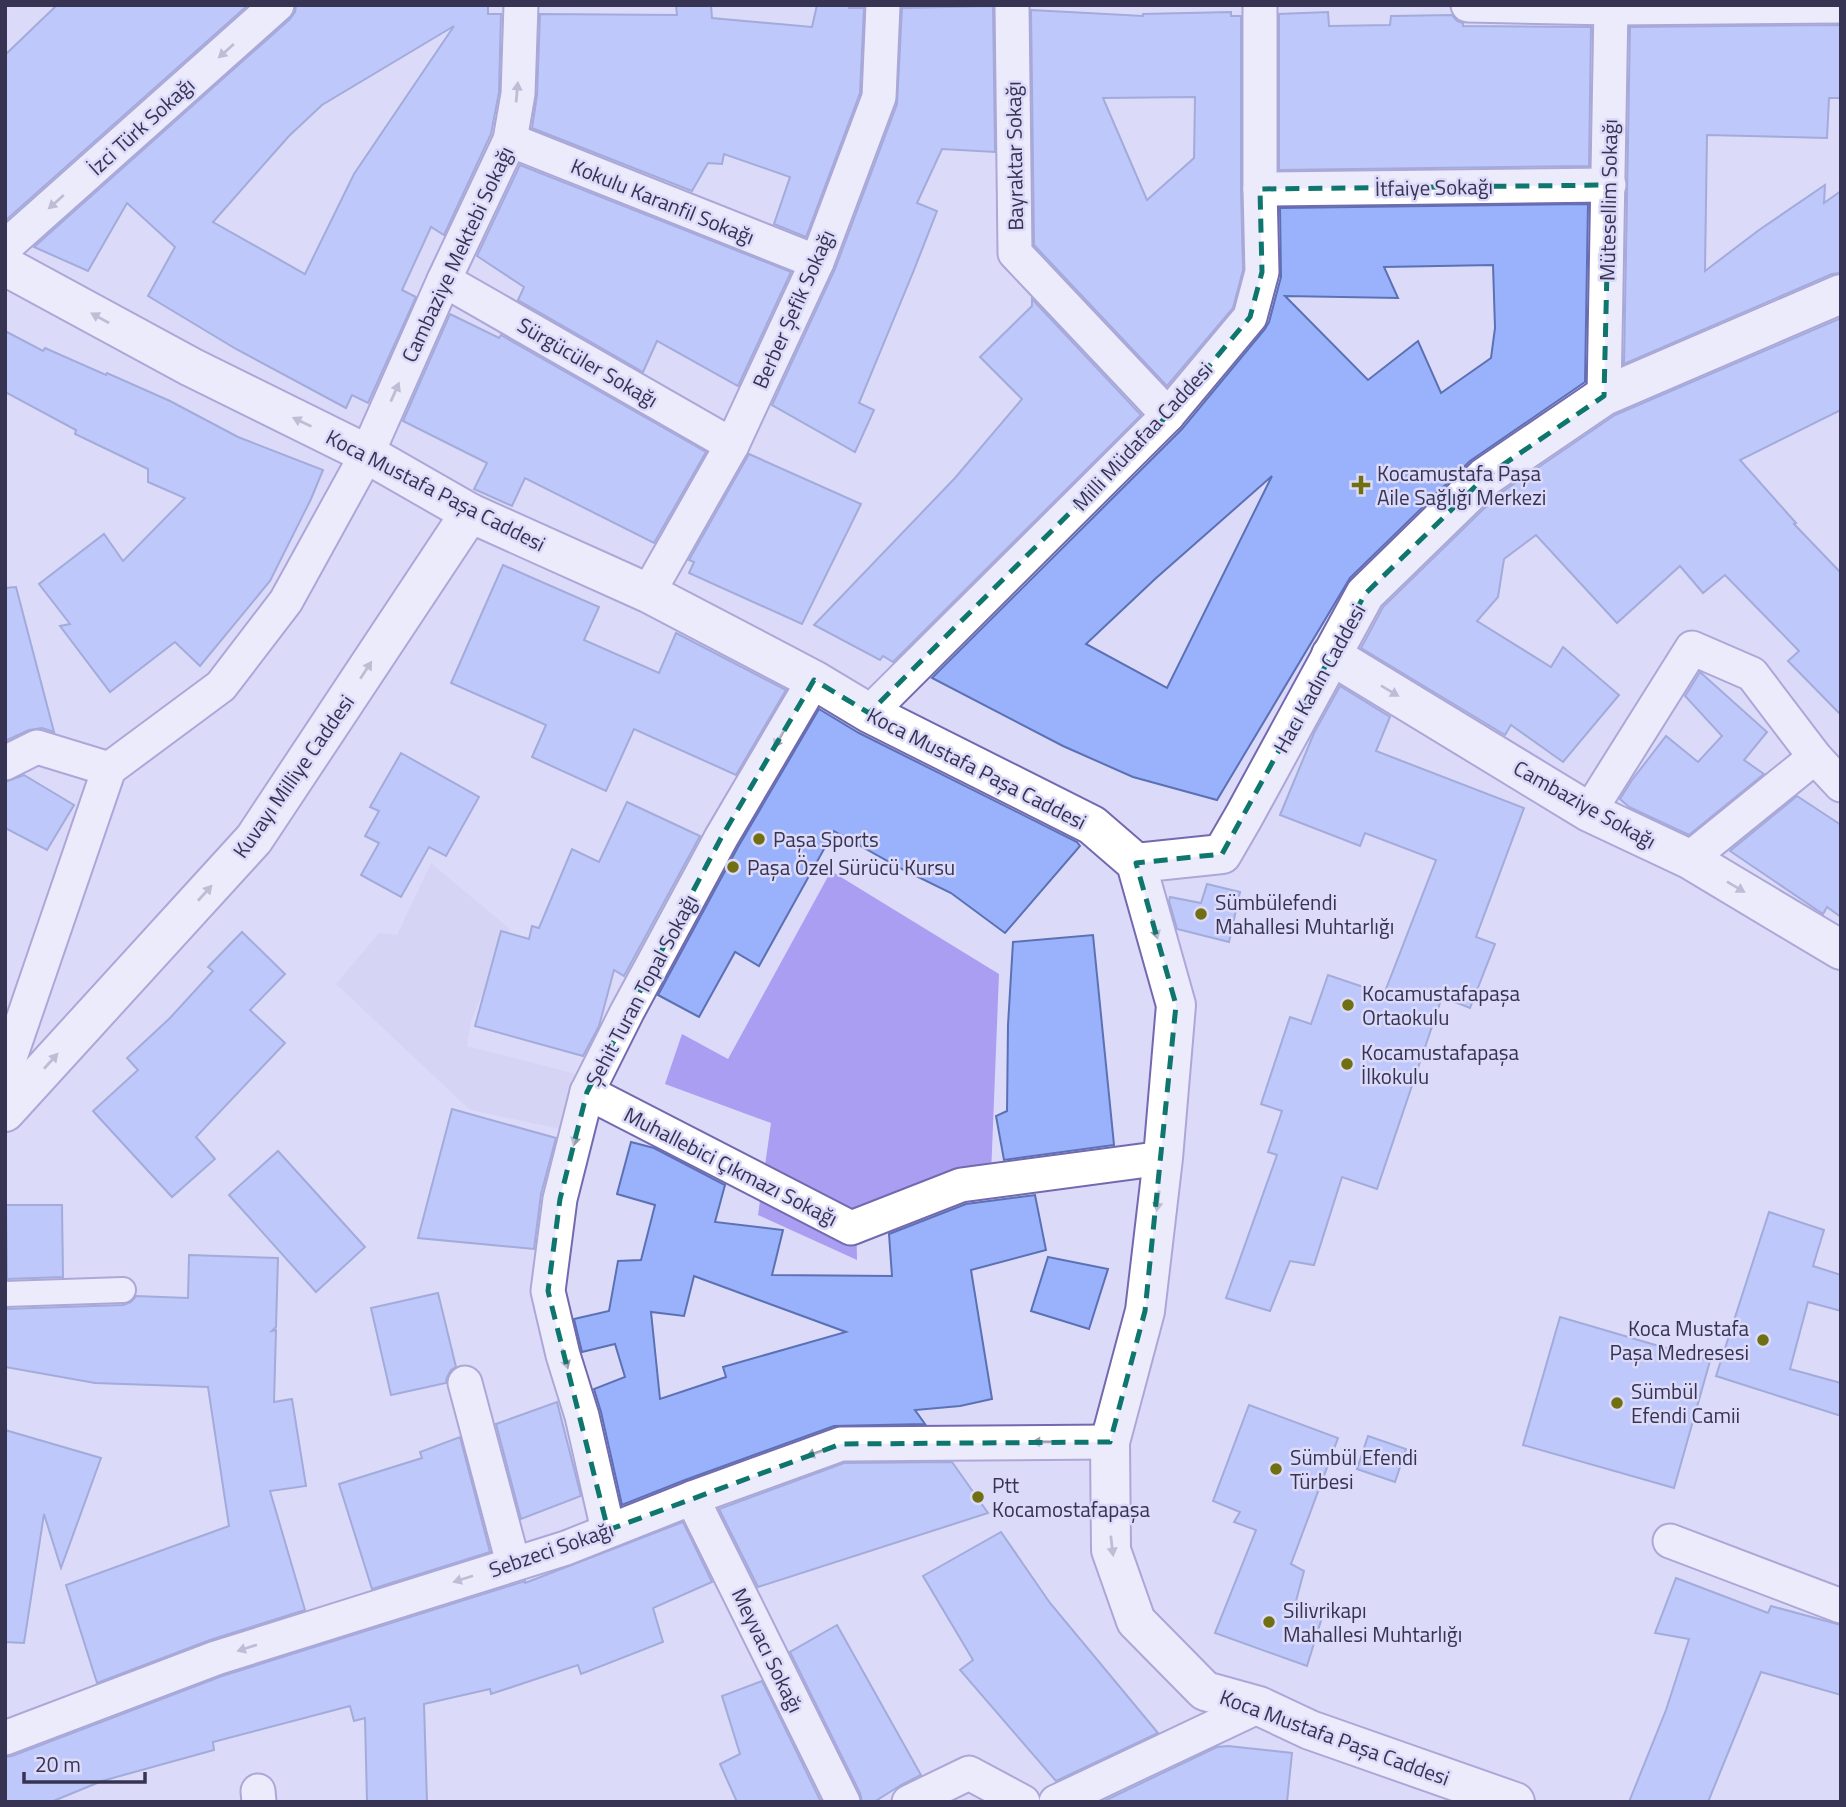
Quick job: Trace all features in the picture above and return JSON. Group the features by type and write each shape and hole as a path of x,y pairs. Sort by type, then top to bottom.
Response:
{"street":[{"name":"İzci Türk Sokağı","path":"5,247 277,5"},
{"name":"Cambaziye Mektebi Sokağı","path":"367,454 510,140 518,94 521,5"},
{"name":"Berber Şefik Sokağı","path":"648,593 732,445 817,262 879,97 883,5"},
{"name":"Bayraktar Sokağı","path":"1012,5 1015,253 1168,415"},
{"name":"Milli Müdafaa Caddesi","path":"869,713 1168,415 1250,317 1262,272 1260,5"},
{"path":"1468,5 1841,6"},
{"name":"Mütesellim Sokağı","path":"1604,396 1611,7"},
{"name":"Kokulu Karanfil Sokağı","path":"510,140 817,262"},
{"name":"İtfaiye Sokağı","path":"1260,189 1608,185"},
{"name":"Koca Mustafa Paşa Caddesi","path":"5,266 191,367 367,454 470,513 648,593 814,680 869,713 1092,825 1136,863 1176,1005 1163,1158 1145,1311 1110,1442 1111,1550 1136,1621 1205,1691 1259,1706 1310,1730 1503,1800"},
{"name":"Sürgücüler Sokağı","path":"444,280 732,445"},
{"name":"Hacı Kadın Caddesi","path":"1136,863 1222,854 1365,594 1485,477 1604,396 1841,294"},
{"path":"5,1072 109,769 221,686 286,601 367,454"},
{"name":"Kuvayı Milliye Caddesi","path":"5,1112 254,839 470,513"},
{"path":"1589,812 1692,648 1752,674 1815,757 1841,785"},
{"name":"Cambaziye Sokağı","path":"1331,655 1589,812 1689,859 1841,950"},
{"name":"Şehit Turan Topal Sokağı","path":"608,1530 582,1416 563,1355 548,1291 560,1199 587,1092 721,838 814,680"},
{"path":"5,763 37,747 109,769"},
{"path":"1689,859 1815,757"},
{"name":"Muhallebici Çıkmazı Sokağı","path":"587,1092 851,1228 961,1185 1163,1158"},
{"path":"5,1294 123,1290"},
{"path":"465,1383 513,1563"},
{"name":"Sebzeci Sokağı","path":"5,1738 216,1658 566,1548 692,1498 841,1444 1110,1442"},
{"name":"Meyvacı Sokağı","path":"692,1498 843,1802"},
{"path":"1670,1541 1841,1606"},
{"path":"1056,1802 1259,1706"},
{"path":"909,1802 969,1773 1023,1802"}],"highlighted area":[{"path":"1609,185 1604,396 1485,477 1365,594 1222,854 1136,863 1176,1005 1145,1311 1110,1442 841,1444 608,1530 548,1291 560,1199 587,1092 721,838 814,680 869,713 1168,415 1250,317 1262,272 1260,189"}],"shaded area":[{"path":"431,863 510,929 471,1021 467,1046 580,1075 560,1129 470,1110 336,984 379,933 397,935"},
{"path":"831,871 999,974 991,1175 856,1214 857,1260 758,1215 771,1123 665,1084 682,1034 728,1059"}],"building":[{"path":"57,5 248,5 5,221 5,55"},
{"path":"296,5 490,5 488,14 501,14 499,92 491,134 444,235 431,227 402,290 416,297 368,403 352,395 346,408 236,349 148,296 175,247 127,203 88,271 34,247 295,12","holes":["454,26 354,174 305,274 213,222 289,136 322,105"]},
{"path":"676,5 711,5 712,18 812,27 817,5 850,5 849,8 864,8 860,93 806,237 774,224 790,177 724,154 722,164 708,163 692,191 532,128 537,95 540,14 677,15"},
{"path":"993,6 995,152 942,149 917,203 937,211 859,403 874,410 855,452 772,405 835,269 897,104 902,8"},
{"path":"1031,10 1143,16 1231,12 1231,16 1241,16 1243,270 1233,308 1167,386 1034,245","holes":["1195,97 1194,158 1147,200 1103,98"]},
{"path":"1328,12 1329,26 1390,25 1391,16 1452,15 1463,23 1463,26 1591,27 1589,166 1279,170 1279,14"},
{"path":"1841,25 1841,98 1829,98 1827,138 1707,135 1705,271 1825,185 1824,203 1841,191 1841,273 1832,274 1624,364 1630,27"},
{"path":"520,165 791,272 738,386 657,341 643,372 518,300 524,287 477,256"},
{"path":"1588,204 1585,382 1470,461 1350,578 1217,800 1133,777 1063,746 932,678 1182,429 1265,329 1281,277 1280,208","holes":["1493,265 1495,328 1491,358 1441,393 1418,341 1368,380 1285,296 1398,298 1384,267","1272,476 1167,688 1086,644 1155,579"]},
{"path":"1032,299 1141,415 893,662 883,656 880,660 814,625 955,478 1022,399 980,357 1032,306"},
{"path":"450,314 499,338 501,335 706,452 654,543 525,478 512,506 474,489 487,463 403,421"},
{"path":"1841,318 1841,410 1740,460 1796,523 1794,524 1841,573 1841,715 1788,661 1799,651 1725,575 1703,593 1680,566 1617,623 1536,535 1504,559 1498,597 1477,621 1551,667 1563,647 1619,695 1563,762 1511,725 1505,735 1361,648 1383,607 1499,494 1615,415"},
{"path":"5,331 43,351 45,348 170,401 238,437 323,470 270,581 200,666 175,642 110,692 60,626 70,624 39,584 104,534 123,561 185,498 148,482 148,469 75,434 76,430 5,392"},
{"path":"749,454 861,504 802,624 689,573 694,562 689,560"},
{"path":"503,565 599,607 584,640 659,673 676,633 786,690 736,775 634,729 606,791 532,757 546,725 451,683"},
{"path":"16,587 54,732 42,728 29,730 5,741 5,588"},
{"path":"1700,672 1767,732 1744,760 1764,774 1689,835 1629,807 1620,799 1666,736 1698,762 1722,736 1685,696"},
{"path":"1340,686 1390,717 1376,751 1524,808 1476,937 1495,944 1470,1008 1442,997 1377,1189 1342,1177 1314,1265 1290,1261 1270,1311 1226,1298 1277,1155 1268,1152 1282,1111 1261,1104 1290,1017 1311,1024 1328,975 1384,994 1436,860 1365,833 1360,846 1280,815 1314,733"},
{"path":"819,709 859,733 1077,842 1080,846 1005,933 951,893 834,831 759,966 735,952 699,1017 658,995 738,847"},
{"path":"401,753 479,797 446,856 429,847 401,897 361,875 379,843 365,836 379,811 370,807"},
{"path":"24,775 74,805 47,850 5,828 5,782"},
{"path":"1797,796 1841,825 1841,917 1827,907 1823,914 1730,851"},
{"path":"627,802 700,836 624,976 614,970 599,1026 583,1056 475,1026 501,931 529,939 532,926 539,928 572,849 599,862"},
{"name":"Sümbülefendi Mahallesi Muhtarlığı","path":"1207,884 1240,892 1229,942 1177,929 1170,897 1201,903"},
{"path":"242,932 285,974 250,1010 285,1043 196,1137 215,1159 172,1197 93,1111 138,1070 127,1058 170,1018 213,971 208,967"},
{"path":"1093,935 1114,1145 1004,1160 996,1116 1007,1111 1013,942"},
{"path":"452,1109 556,1138 541,1194 534,1249 418,1238"},
{"path":"631,1142 654,1148 725,1185 715,1222 783,1230 772,1275 892,1276 889,1234 966,1204 1035,1195 1046,1250 971,1270 992,1399 960,1406 915,1410 925,1424 834,1426 622,1505 594,1389 625,1377 615,1344 582,1352 574,1319 609,1311 618,1261 641,1260 655,1205 617,1194","holes":["694,1276 846,1332 723,1367 726,1377 660,1399 651,1312 684,1316"]},
{"path":"278,1151 365,1247 316,1292 229,1195"},
{"path":"6,1205 62,1205 63,1277 7,1279"},
{"name":"Koca Mustafa Paşa Medresesi","path":"1769,1212 1824,1230 1813,1266 1841,1275 1841,1311 1808,1302 1790,1369 1841,1383 1841,1416 1716,1376"},
{"path":"189,1255 278,1258 276,1327 272,1331 276,1330 274,1402 292,1399 306,1486 270,1491 305,1610 210,1640 97,1683 66,1585 229,1526 208,1387 95,1383 5,1367 5,1309 123,1305 136,1296 188,1298"},
{"path":"1048,1257 1108,1269 1089,1329 1031,1311"},
{"path":"438,1293 456,1367 451,1370 446,1383 391,1395 371,1308"},
{"name":"Sümbül Efendi Camii","path":"1560,1317 1710,1361 1674,1488 1523,1445"},
{"path":"557,1402 581,1496 521,1519 496,1424"},
{"path":"1249,1405 1338,1438 1291,1564 1304,1571 1296,1601 1324,1611 1307,1666 1215,1633 1256,1530 1234,1522 1240,1512 1213,1501"},
{"path":"5,1430 101,1458 61,1568 44,1514 24,1643 5,1642"},
{"path":"1368,1436 1406,1449 1395,1482 1357,1469"},
{"path":"460,1437 490,1552 372,1589 339,1484 422,1458 420,1452"},
{"path":"952,1462 988,1513 758,1587 719,1509 844,1463"},
{"path":"683,1522 712,1582 653,1608 663,1642 581,1674 578,1665 491,1694 490,1689 424,1704 427,1802 367,1802 365,1718 354,1721 350,1706 213,1742 214,1750 102,1781 51,1802 5,1802 5,1757 222,1676 525,1583"},
{"path":"1001,1532 1050,1603 1158,1733 1056,1781 960,1670 973,1660 923,1576"},
{"path":"1676,1578 1768,1613 1771,1606 1841,1625 1841,1695 1761,1672 1708,1802 1629,1802 1666,1710 1689,1639 1655,1633"},
{"path":"837,1625 921,1775 874,1802 862,1802 790,1652"},
{"path":"762,1681 821,1802 737,1802 720,1764 740,1754 722,1696"},
{"path":"1217,1747 1292,1753 1287,1802 1102,1802"}],"place":[{"name":"Kocamustafa Paşa Aile Sağlığı Merkezi","path":"1361,485"},
{"name":"Paşa Sports","path":"759,839"},
{"name":"Paşa Özel Sürücü Kursu","path":"733,867"},
{"name":"Sümbülefendi Mahallesi Muhtarlığı","path":"1201,914"},
{"name":"Kocamustafapaşa Ortaokulu","path":"1348,1005"},
{"name":"Kocamustafapaşa İlkokulu","path":"1347,1064"},
{"name":"Koca Mustafa Paşa Medresesi","path":"1763,1340"},
{"name":"Sümbül Efendi Camii","path":"1617,1403"},
{"name":"Sümbül Efendi Türbesi","path":"1276,1469"},
{"name":"Ptt Kocamostafapaşa","path":"978,1497"},
{"name":"Silivrikapı Mahallesi Muhtarlığı","path":"1269,1622"}]}
